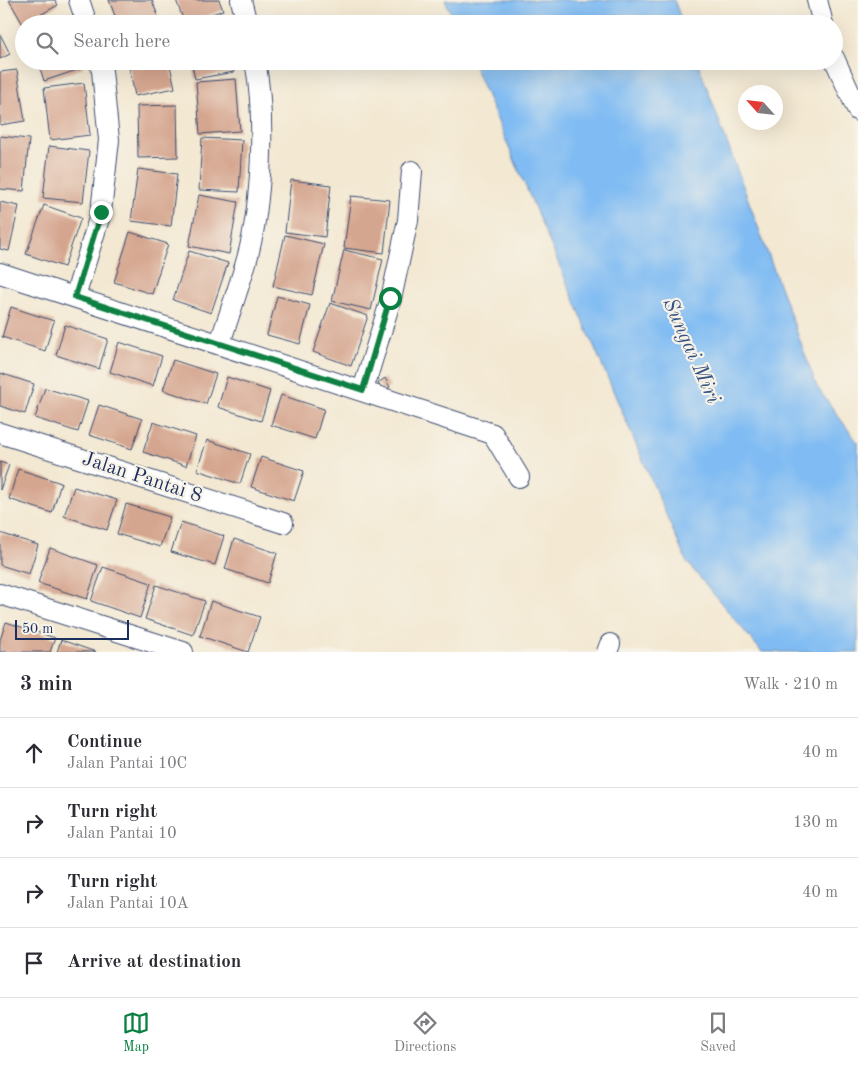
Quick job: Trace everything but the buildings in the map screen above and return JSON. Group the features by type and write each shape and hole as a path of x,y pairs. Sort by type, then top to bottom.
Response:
{"street":[{"path":"79,0 83,15"},
{"path":"241,0 245,15"},
{"path":"817,0 821,15"},
{"path":"75,297 101,212 109,140 102,70"},
{"path":"220,343 247,257 258,188 261,129 256,70"},
{"path":"839,70 858,111"},
{"path":"363,390 390,298 408,220 412,171"},
{"path":"0,273 220,343 493,434 519,477"},
{"name":"Jalan Pantai 8","path":"0,433 283,523"},
{"path":"0,594 183,652"}],"water":[{"path":"445,0 674,0 680,15 452,15"},
{"name":"Sungai Miri","path":"476,70 700,70 817,387 858,443 858,652 762,652 686,561"}],"route":[{"path":"101,212 75,297 363,390 390,298"}]}
